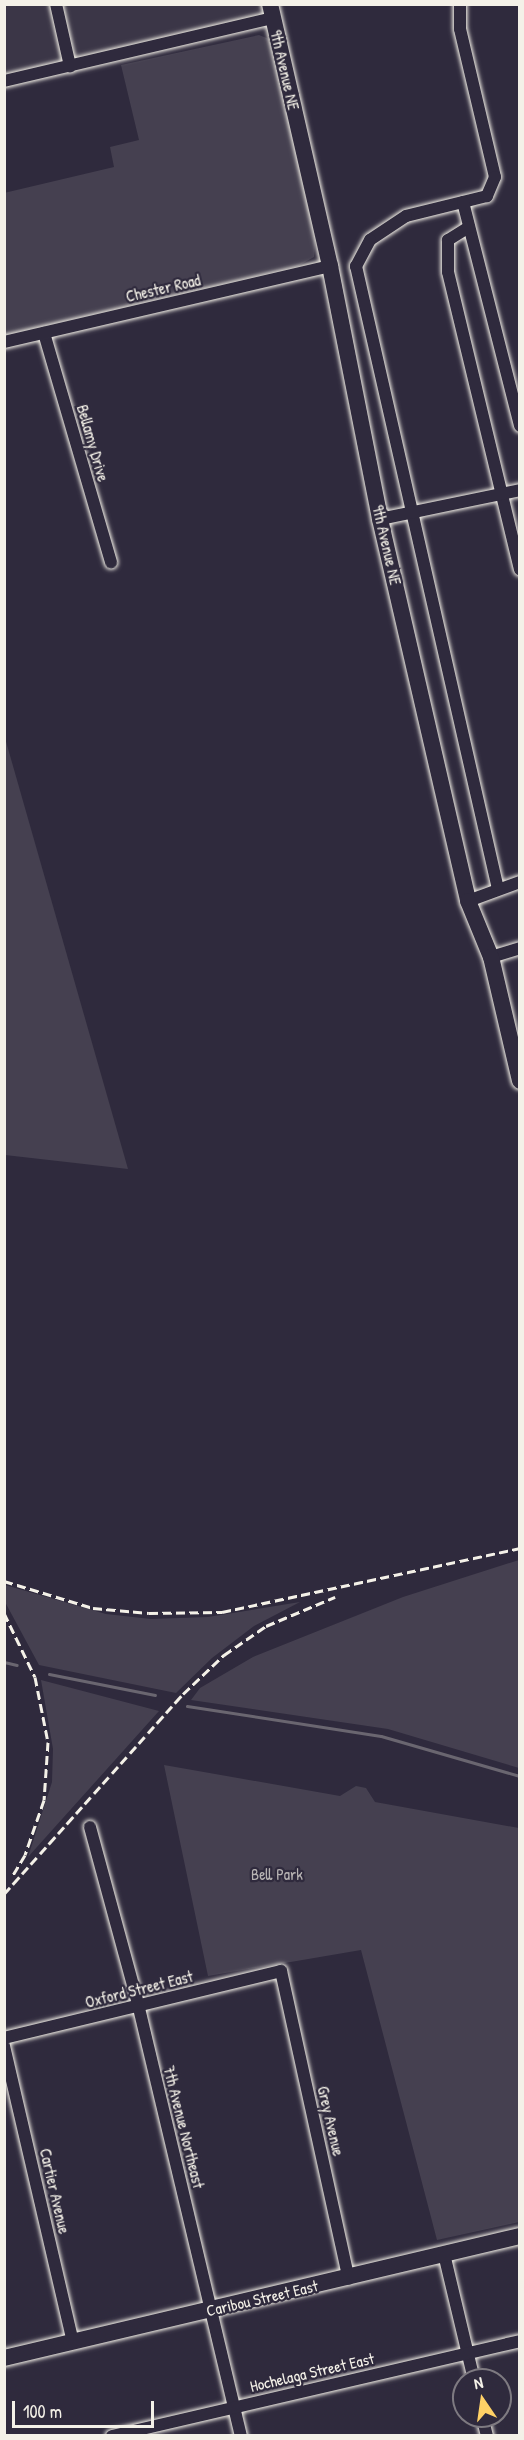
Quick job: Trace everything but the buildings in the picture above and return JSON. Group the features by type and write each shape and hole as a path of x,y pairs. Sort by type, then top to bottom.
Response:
{"street":[{"path":"56,4 70,66"},
{"path":"460,4 459,28 495,177 487,196 406,216 385,227 370,240 356,266 498,890"},
{"path":"4,81 70,66 271,11"},
{"name":"9th Avenue NE","path":"271,11 330,266 380,519 468,901 491,957 519,1081"},
{"path":"463,202 519,426"},
{"path":"469,227 448,240 448,272 519,569"},
{"name":"Chester Road","path":"4,342 330,266"},
{"name":"Bellamy Drive","path":"44,333 111,562"},
{"path":"380,519 519,490"},
{"path":"468,901 519,882"},
{"path":"491,957 519,948"},
{"name":"7th Avenue Northeast","path":"90,1827 138,2004 241,2436"},
{"name":"Oxford Street East","path":"4,2038 281,1971"},
{"name":"Grey Avenue","path":"281,1971 349,2279"},
{"name":"Cartier Avenue","path":"4,2046 73,2342"},
{"name":"Caribou Street East","path":"4,2358 349,2279 519,2236"},
{"path":"444,2254 471,2368"},
{"name":"Hochelaga Street East","path":"112,2436 519,2341"}],"shaded area":[{"path":"4,5 270,5 273,18 5,81"}],"green space":[{"path":"259,35 269,39 316,232 314,257 298,266 5,335 4,193 114,167 110,147 139,140 121,65"},
{"path":"5,738 128,1169 5,1155"},
{"path":"519,1560 519,1768 388,1729 191,1700 200,1688 253,1657 403,1597"},
{"path":"5,1585 106,1614 151,1619 208,1617 300,1602 254,1626 212,1658 176,1693 39,1665 5,1602"},
{"path":"41,1680 159,1711 28,1857 52,1782 53,1749"},
{"name":"Bell Park","path":"164,1765 340,1796 356,1786 366,1788 375,1802 519,1828 519,2222 437,2240 361,1950 208,1976"}],"waterway":[{"path":"4,1662 17,1665"},
{"path":"49,1674 155,1695"},
{"path":"187,1706 381,1736 520,1776"}],"railway":[{"path":"4,1581 93,1608 149,1613 222,1612 520,1548"},
{"path":"4,1894 183,1694 224,1655 266,1626 335,1597"},
{"path":"4,1613 35,1677 48,1742 44,1800 25,1855 12,1877"}]}
